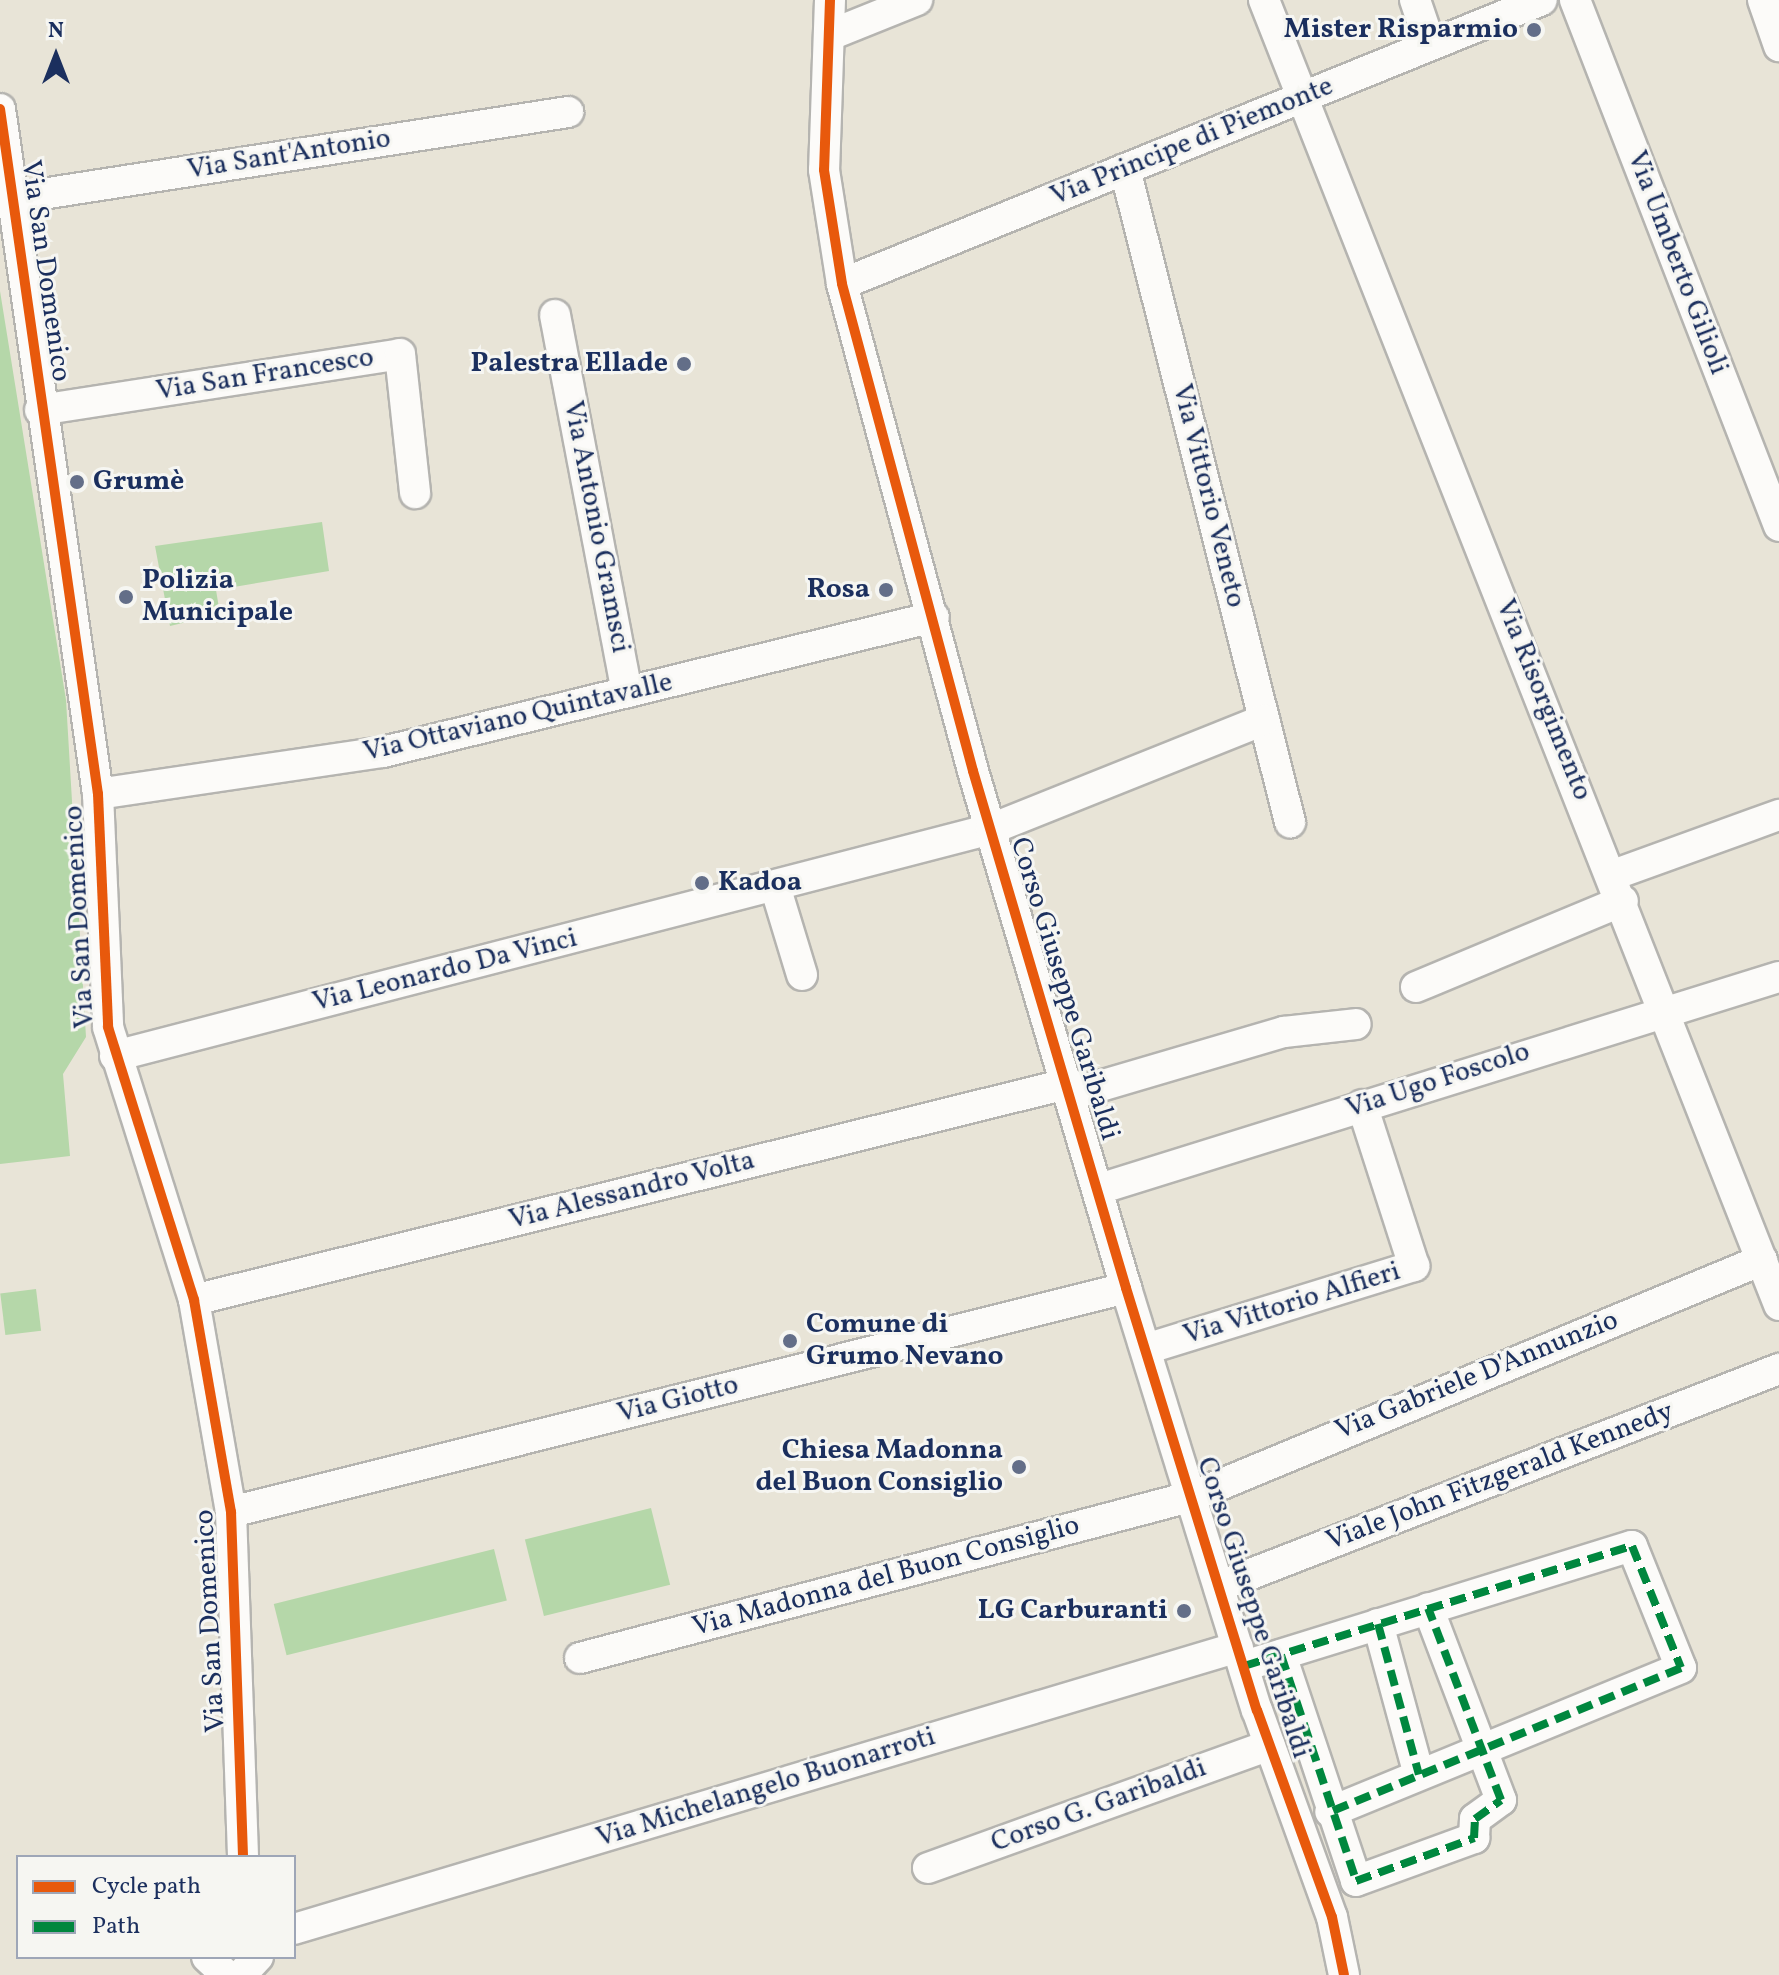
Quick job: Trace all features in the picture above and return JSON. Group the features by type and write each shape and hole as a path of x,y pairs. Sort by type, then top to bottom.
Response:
{"street":[{"name":"Corso Giuseppe Garibaldi","path":"830,0 824,170 842,284 934,617 984,831 1071,1089 1126,1288 1241,1656 1332,1917 1344,1975"},
{"path":"830,35 917,0"},
{"name":"Via Risorgimento","path":"1264,0 1667,1009 1779,1305"},
{"path":"1415,0 1430,44"},
{"name":"Via Principe di Piemonte","path":"842,284 1542,0"},
{"name":"Via Umberto Gilioli","path":"1575,0 1779,526"},
{"path":"1763,0 1779,46"},
{"name":"Via San Domenico","path":"0,109 10,199 8,257 40,410 106,793 115,1056 194,1300 231,1512 243,1855"},
{"name":"Via Sant'Antonio","path":"10,199 568,112"},
{"name":"Via Vittorio Veneto","path":"1125,169 1290,822"},
{"name":"Via Antonio Gramsci","path":"555,315 627,692"},
{"name":"Via San Francesco","path":"40,410 400,354 415,493"},
{"name":"Via Ottaviano Quintavalle","path":"106,793 383,752 934,617"},
{"name":"Via Leonardo Da Vinci","path":"115,1056 984,831 1264,720"},
{"path":"1416,987 1618,888 1779,815"},
{"path":"775,886 802,975"},
{"name":"Via Ugo Foscolo","path":"1099,1189 1667,1009 1779,977"},
{"name":"Via Alessandro Volta","path":"194,1300 1071,1089 1284,1032 1356,1024"},
{"name":"Via Vittorio Alfieri","path":"1146,1349 1414,1266 1362,1105"},
{"name":"Via Gabriele D'Annunzio","path":"1193,1496 1762,1260"},
{"name":"Via Giotto","path":"231,1512 1126,1288"},
{"name":"Viale John Fitzgerald Kennedy","path":"1220,1586 1779,1369"},
{"name":"Via Madonna del Buon Consiglio","path":"580,1658 1193,1496"},
{"name":"Via Michelangelo Buonarroti","path":"296,1928 1241,1656 1281,1655 1632,1546 1681,1668 1483,1749"},
{"path":"1281,1655 1330,1812 1356,1881 1474,1838 1475,1819 1501,1800 1428,1608"},
{"path":"1378,1624 1419,1775"},
{"name":"Corso G. Garibaldi","path":"928,1868 1270,1745"},
{"path":"1330,1812 1483,1749"},
{"path":"241,1975 256,1959"}],"green space":[{"path":"0,291 66,700 86,1037 63,1074 70,1156 0,1164"},
{"path":"322,522 329,571 216,590 220,614 170,626 155,546"},
{"path":"36,1289 41,1331 5,1335 0,1293"},
{"path":"651,1508 670,1585 544,1616 525,1539"},
{"path":"494,1549 507,1600 287,1655 274,1604"}],"marked path":[{"path":"1244,1666 1632,1546 1681,1668 1330,1812"},
{"path":"1281,1655 1356,1881 1474,1838 1475,1819 1501,1800 1428,1608"},
{"path":"1378,1624 1419,1775"}],"cycle path":[{"path":"830,0 824,170 842,284 973,771 1126,1288 1257,1710 1332,1917 1344,1975"},
{"path":"0,109 98,794 108,1027 194,1300 231,1512 243,1855"}],"place":[{"name":"Mister Risparmio","path":"1534,30"},
{"name":"Palestra Ellade","path":"684,364"},
{"name":"Grumè","path":"77,482"},
{"name":"Rosa","path":"886,590"},
{"name":"Polizia Municipale","path":"126,597"},
{"name":"Kadoa","path":"702,883"},
{"name":"Comune di Grumo Nevano","path":"790,1341"},
{"name":"Chiesa Madonna del Buon Consiglio","path":"1019,1467"},
{"name":"LG Carburanti","path":"1184,1611"}]}
